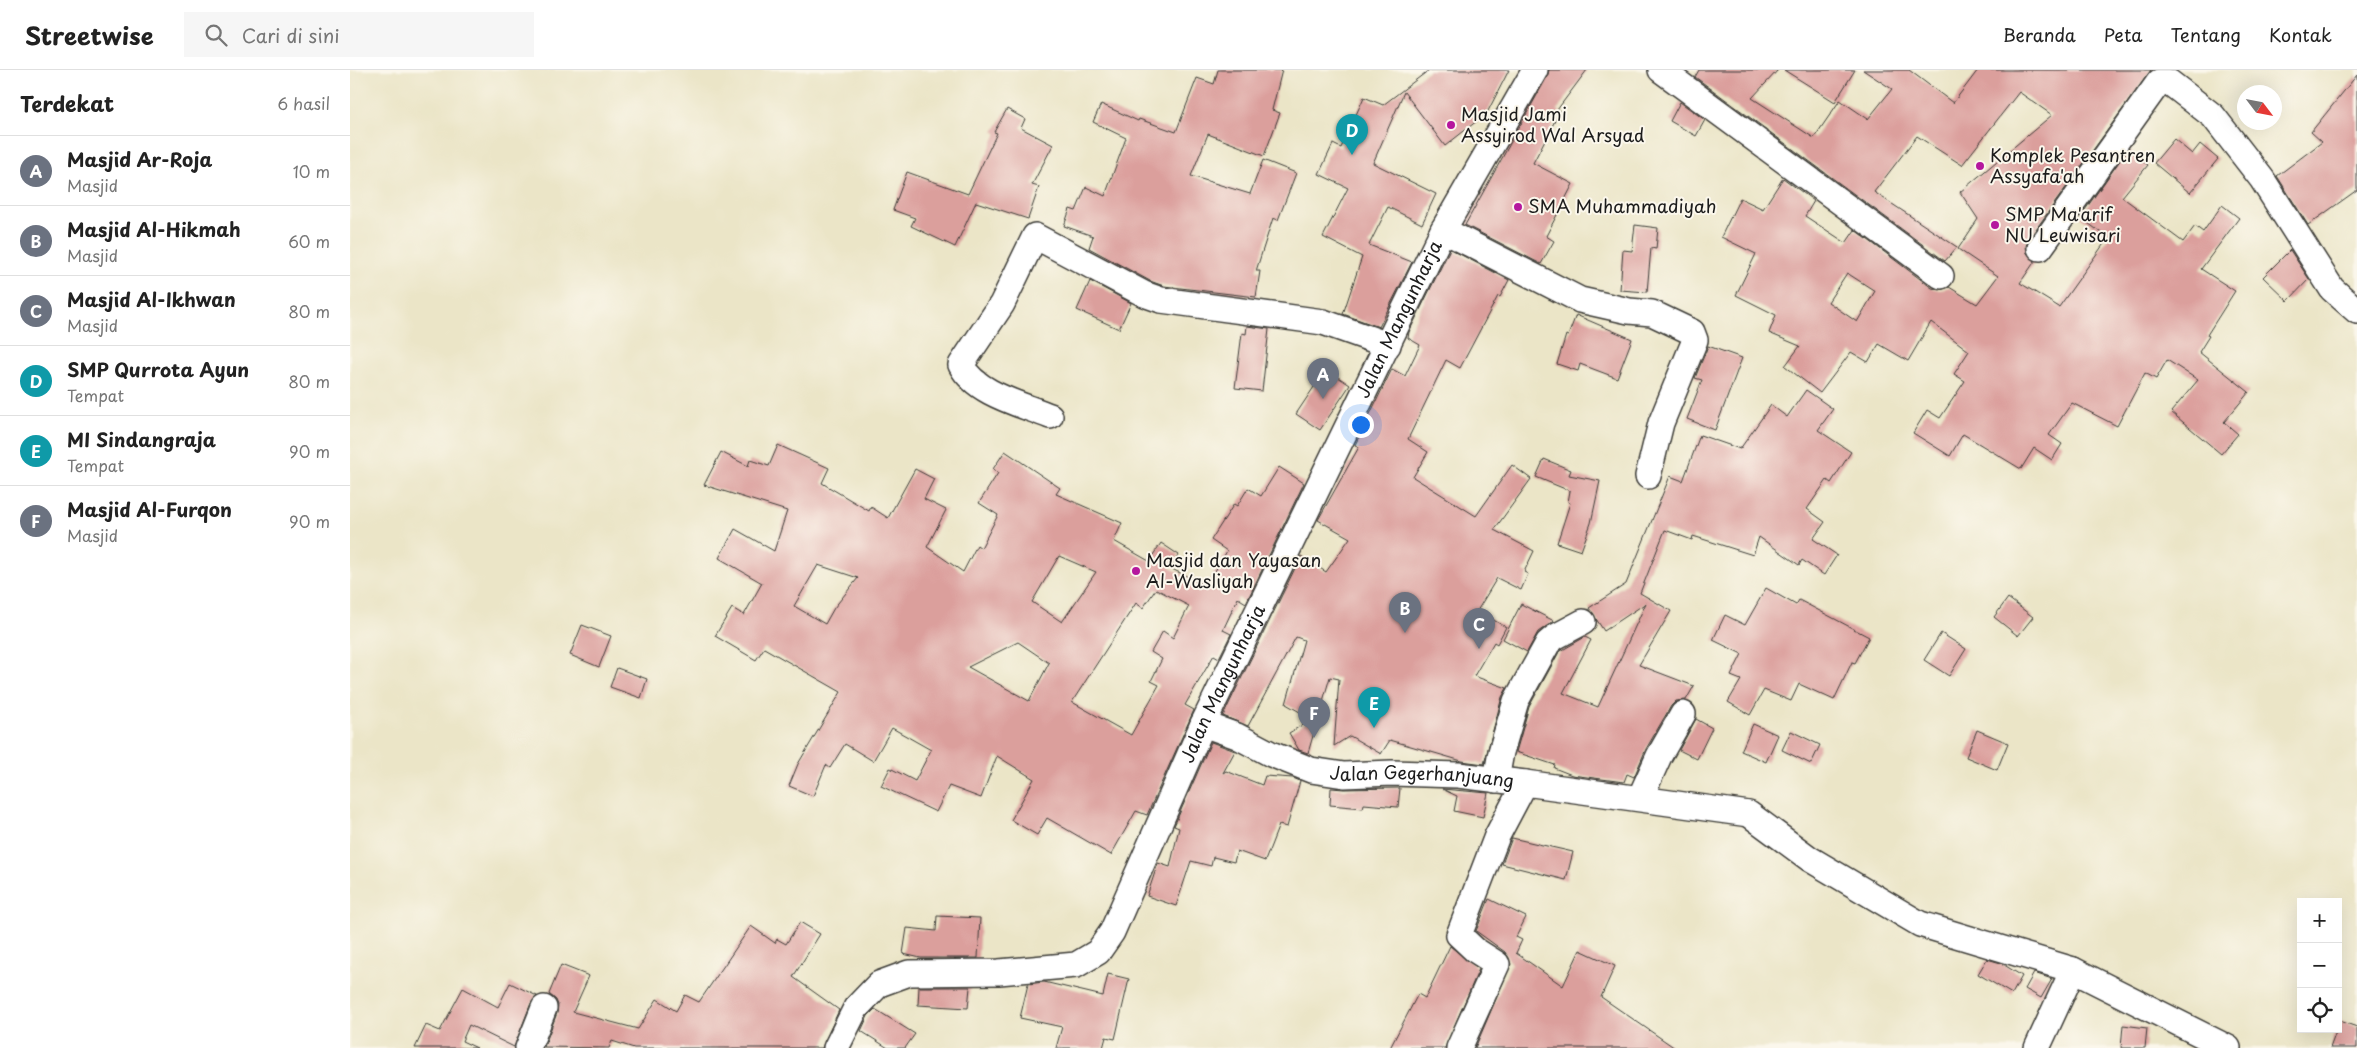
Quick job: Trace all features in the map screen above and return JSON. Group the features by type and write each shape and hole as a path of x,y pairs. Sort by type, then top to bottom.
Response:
{"street":[{"name":"Jalan Mangunharja","path":"836,1048 856,1008 879,984 909,973 999,972 1076,965 1098,952 1112,932 1203,724 1443,230 1535,70"},
{"path":"1661,70 1942,276"},
{"path":"2040,248 2159,82 2169,82 2212,116 2262,179 2332,288 2357,311"},
{"path":"1443,230 1580,300 1629,311 1652,313 1692,332 1695,340 1661,423 1648,476"},
{"path":"1050,416 981,388 967,377 961,366 1002,304 1035,236 1144,294 1161,300 1323,322 1388,345"},
{"path":"1496,780 1501,752 1516,701 1548,643 1555,636 1583,622"},
{"path":"1640,798 1659,756 1683,714"},
{"name":"Jalan Gegerhanjuang","path":"1203,724 1237,736 1271,754 1312,770 1344,775 1392,773 1458,774 1525,783 1497,836 1459,935 1475,950 1497,964 1459,1048"},
{"path":"1525,783 1748,814 1810,860 1920,924 2073,970 2228,1048"},
{"path":"2038,1048 2073,970"},
{"path":"528,1048 544,1008"}],"building":[{"path":"1218,70 1282,70 1272,110 1280,113 1264,156 1208,134 1191,176 1250,194 1263,160 1296,173 1278,220 1273,218 1256,271 1260,271 1256,297 1164,286 1150,281 1089,248 1093,236 1064,226 1070,209 1076,211 1086,187 1105,196 1126,138 1093,122 1101,104 1138,121 1139,119 1176,132 1197,78 1214,84"},
{"path":"1429,70 1509,70 1487,113 1445,146 1404,92 1373,163 1436,194 1422,224 1388,207 1369,245 1412,262 1379,327 1343,314 1362,257 1323,237 1348,188 1319,174 1333,144 1341,148 1364,97 1383,105"},
{"name":"SMA Muhammadiyah","path":"1549,70 1587,70 1557,110 1560,111 1533,163 1573,184 1546,236 1554,241 1541,264 1465,225 1547,77"},
{"path":"1699,70 1778,70 1752,98 1814,138 1840,100 1868,119 1892,89 1863,70 1909,70 1953,103 1978,70 2151,70 2028,240 2026,246 2027,253 2035,261 2020,283 2059,307 2108,238 2080,217 2128,149 2148,165 2122,197 2183,242 2195,226 2203,232 2222,205 2239,218 2201,269 2235,291 2207,335 2209,336 2199,352 2249,392 2224,422 2238,434 2221,454 2171,412 2198,380 2167,360 2156,379 2145,373 2117,426 2072,403 2049,435 2062,444 2052,460 2034,448 2021,469 1963,434 1950,456 1913,433 1927,410 1940,418 1965,381 1954,374 1969,351 1931,322 1908,361 1879,344 1868,362 1851,352 1820,393 1785,366 1800,346 1769,333 1776,315 1736,295 1756,254 1721,237 1740,198 1763,209 1783,178 1814,201 1805,216 1846,243 1855,230 1932,288 1940,290 1949,287 1977,304 1998,276 1958,249 1978,219 1960,192 2052,115 2019,92 1962,165 1917,136 1874,192 1957,247 1945,261 1695,77","holes":["1847,273 1875,291 1857,322 1828,302"]},
{"path":"1784,70 1855,70 1835,102"},
{"path":"2357,75 2357,190 2308,225 2277,176 2322,142 2311,132"},
{"path":"1680,102 1705,120 1696,136 1670,121"},
{"path":"1007,109 1025,119 1021,128 1053,145 1032,185 1039,187 1028,219 976,202 955,247 911,226 915,218 893,210 907,172 968,194 997,133 994,132"},
{"path":"2174,139 2192,154 2200,144 2218,159 2190,193 2154,163"},
{"path":"1635,225 1658,228 1656,249 1651,248 1647,292 1620,290 1623,250 1632,251"},
{"path":"1450,249 1509,280 1500,297 1498,296 1460,368 1446,360 1408,439 1428,452 1413,477 1476,516 1512,465 1531,479 1494,530 1534,551 1524,572 1528,574 1521,590 1497,578 1477,611 1506,627 1497,644 1494,642 1474,676 1507,688 1502,697 1484,764 1462,761 1390,740 1381,754 1350,736 1334,746 1339,679 1330,677 1308,753 1299,750 1289,733 1312,719 1286,704 1304,640 1296,637 1248,726 1223,716 1301,556 1326,572 1350,538 1318,520 1359,447 1355,445 1392,369 1405,376 1420,345 1408,338 1409,332"},
{"path":"2290,250 2309,279 2288,301 2263,277"},
{"path":"1090,281 1131,303 1119,329 1077,310"},
{"path":"1576,315 1632,339 1617,378 1580,364 1578,371 1557,364 1566,335 1568,336"},
{"path":"1247,326 1269,329 1262,391 1235,388 1242,333 1246,334"},
{"path":"1708,346 1742,358 1715,430 1687,419 1702,380 1695,378"},
{"path":"1326,369 1350,385 1320,430 1296,414"},
{"path":"1806,390 1833,409 1818,430 1851,452 1831,483 1827,480 1807,509 1825,522 1813,539 1837,555 1824,575 1802,560 1799,565 1759,537 1753,555 1693,536 1692,540 1665,530 1640,593 1671,611 1639,665 1694,686 1686,700 1676,701 1671,706 1646,749 1634,777 1627,774 1624,782 1572,775 1554,768 1555,765 1516,752 1529,707 1559,652 1585,637 1591,640 1563,693 1598,707 1646,603 1604,631 1589,608 1626,584 1670,476 1683,481 1700,435 1740,449 1771,405 1787,417"},
{"path":"778,445 829,468 822,483 869,511 871,507 888,518 915,469 934,479 924,499 946,510 927,547 963,572 977,545 981,548 998,515 979,503 998,473 993,469 1005,451 1060,488 1056,494 1122,523 1114,541 1149,561 1161,543 1179,555 1170,568 1206,586 1227,551 1211,540 1234,504 1237,506 1248,488 1261,496 1279,467 1304,483 1246,603 1238,598 1223,630 1231,634 1219,658 1214,655 1185,705 1194,710 1147,815 1136,811 1111,855 1047,818 1037,835 1011,820 1034,779 997,756 981,798 949,786 936,812 881,786 890,768 915,781 931,750 892,728 873,761 845,744 830,768 826,765 813,796 789,786 798,764 841,692 764,648 756,660 715,636 732,608 744,615 762,583 719,558 735,529 774,551 787,511 704,485 721,452 748,466 750,460 769,466","holes":["1059,556 1096,572 1062,622 1032,602","818,565 858,578 834,608 825,624 794,606","1156,589 1189,606 1173,638 1163,631 1151,652 1162,659 1151,681 1159,685 1131,735 1072,702 1136,603 1143,608","1018,642 1049,663 1029,701 968,667"]},
{"path":"1544,459 1571,470 1569,475 1600,481 1591,523 1581,551 1557,543 1570,503 1568,502 1570,491 1536,477"},
{"path":"1766,588 1796,605 1799,600 1869,637 1855,663 1852,662 1834,700 1799,684 1791,701 1764,690 1750,715 1728,702 1741,680 1731,676 1742,654 1713,640 1725,615 1745,625"},
{"path":"2008,598 2033,617 2018,636 1994,617"},
{"path":"1521,604 1554,621 1538,632 1527,652 1503,639"},
{"path":"582,625 611,636 599,667 570,655"},
{"path":"1941,633 1966,649 1949,676 1924,660"},
{"path":"617,668 647,679 641,698 610,687"},
{"path":"1696,719 1712,728 1697,759 1679,750"},
{"path":"1753,724 1778,735 1766,762 1741,751"},
{"path":"1977,730 2008,743 1997,770 1966,757"},
{"path":"1791,731 1820,745 1811,764 1782,750"},
{"path":"1211,742 1235,751 1223,773 1226,771 1262,785 1265,776 1293,778 1300,781 1287,827 1279,825 1265,861 1237,851 1234,862 1213,857 1211,866 1191,861 1176,906 1147,896 1158,863 1170,867 1179,828 1174,826"},
{"path":"1331,788 1400,788 1398,807 1364,804 1363,808 1330,805"},
{"path":"1442,789 1488,793 1483,817 1454,811 1457,796"},
{"path":"1512,838 1573,852 1566,880 1502,864"},
{"path":"1489,899 1526,917 1516,937 1522,940 1516,953 1563,986 1580,950 1615,966 1601,997 1675,1048 1475,1048 1511,964 1505,952 1476,931"},
{"path":"937,916 980,918 978,958 921,958 903,954 907,928 936,931"},
{"path":"800,922 820,934 793,977 839,1010 822,1048 634,1048 612,1041 609,1048 544,1047 557,1013 558,1005 556,1000 549,994 561,965 589,976 573,1012 638,1029 657,999 676,1011 685,995 699,1002 751,926 775,943 777,939 786,944"},
{"path":"1450,946 1479,969 1445,1048 1390,1048 1418,994 1425,998"},
{"path":"1987,959 2001,963 2022,976 2012,994 1978,974"},
{"path":"2034,973 2052,979 2041,998 2025,989"},
{"path":"1108,974 1129,979 1115,1039 1106,1037 1103,1048 1056,1048 1062,1027 1020,1018 1028,984 1044,982 1103,996"},
{"path":"510,983 537,996 531,1003 514,1047 469,1025 462,1041 477,1048 415,1048 426,1025 440,1031 463,988 498,1007"},
{"path":"919,987 970,987 968,1008 918,1005"},
{"path":"875,1009 915,1034 905,1048 888,1048 861,1031 868,1016"},
{"path":"2342,1022 2357,1027 2357,1048 2330,1048 2336,1033 2342,1033"},
{"path":"2123,1025 2147,1028 2145,1048 2121,1048"}],"place":[{"name":"Masjid Jami Assyirod Wal Arsyad","path":"1451,125"},
{"name":"SMP Qurrota Ayun","path":"1352,155"},
{"name":"Komplek Pesantren Assyafa'ah","path":"1980,166"},
{"name":"SMA Muhammadiyah","path":"1518,207"},
{"name":"SMP Ma'arif NU Leuwisari","path":"1995,225"},
{"name":"Masjid Ar-Roja","path":"1323,399"},
{"name":"Masjid dan Yayasan Al-Wasliyah","path":"1136,571"},
{"name":"Masjid Al-Hikmah","path":"1405,633"},
{"name":"Masjid Al-Ikhwan","path":"1479,649"},
{"name":"MI Sindangraja","path":"1374,728"},
{"name":"Masjid Al-Furqon","path":"1314,738"}]}
